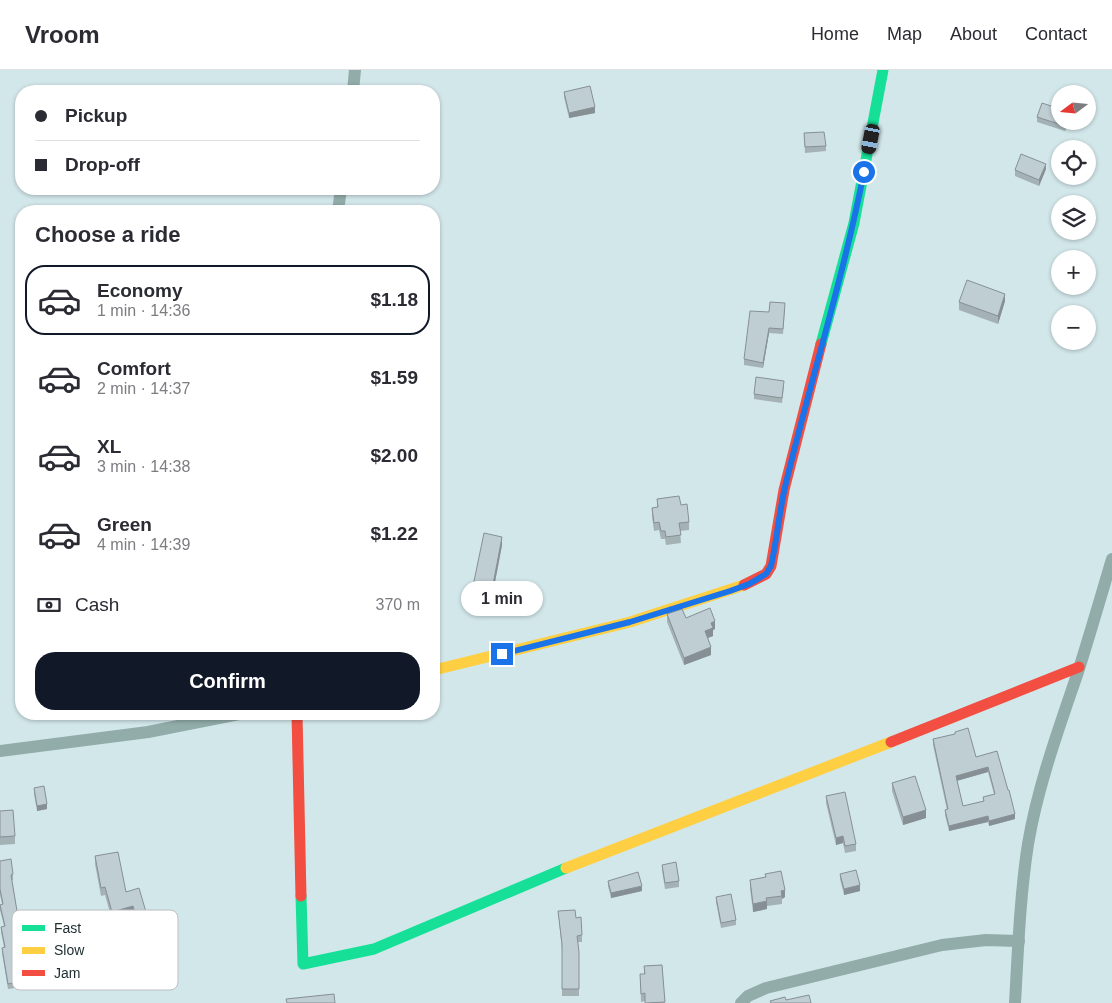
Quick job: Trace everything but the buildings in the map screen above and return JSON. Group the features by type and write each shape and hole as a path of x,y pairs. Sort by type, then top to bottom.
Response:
{"street":[{"path":"354,85 355,70"},
{"path":"440,669 630,622 730,591 749,584 766,574 771,566 784,490 815,366 854,223 883,70"},
{"path":"1015,1003 1022,896 1028,843 1052,751 1112,559"},
{"path":"297,720 303,964 374,949 536,880 811,774 1079,667"},
{"path":"0,751 148,732 209,720"},
{"path":"741,1003 748,996 766,988 942,945 986,940 1019,941"}],"traffic: fast":[{"path":"821,344 854,223 883,70"},
{"path":"301,896 303,964 374,949 566,868"}],"traffic: slow":[{"path":"440,669 630,622 744,585"},
{"path":"566,868 891,742"}],"traffic: jam":[{"path":"744,585 766,574 771,566 784,490 821,344"},
{"path":"891,742 1079,667"},
{"path":"297,720 301,896"}],"route":[{"path":"502,654 630,622 730,591 749,584 766,574 771,566 784,490 854,223 864,172"}]}
